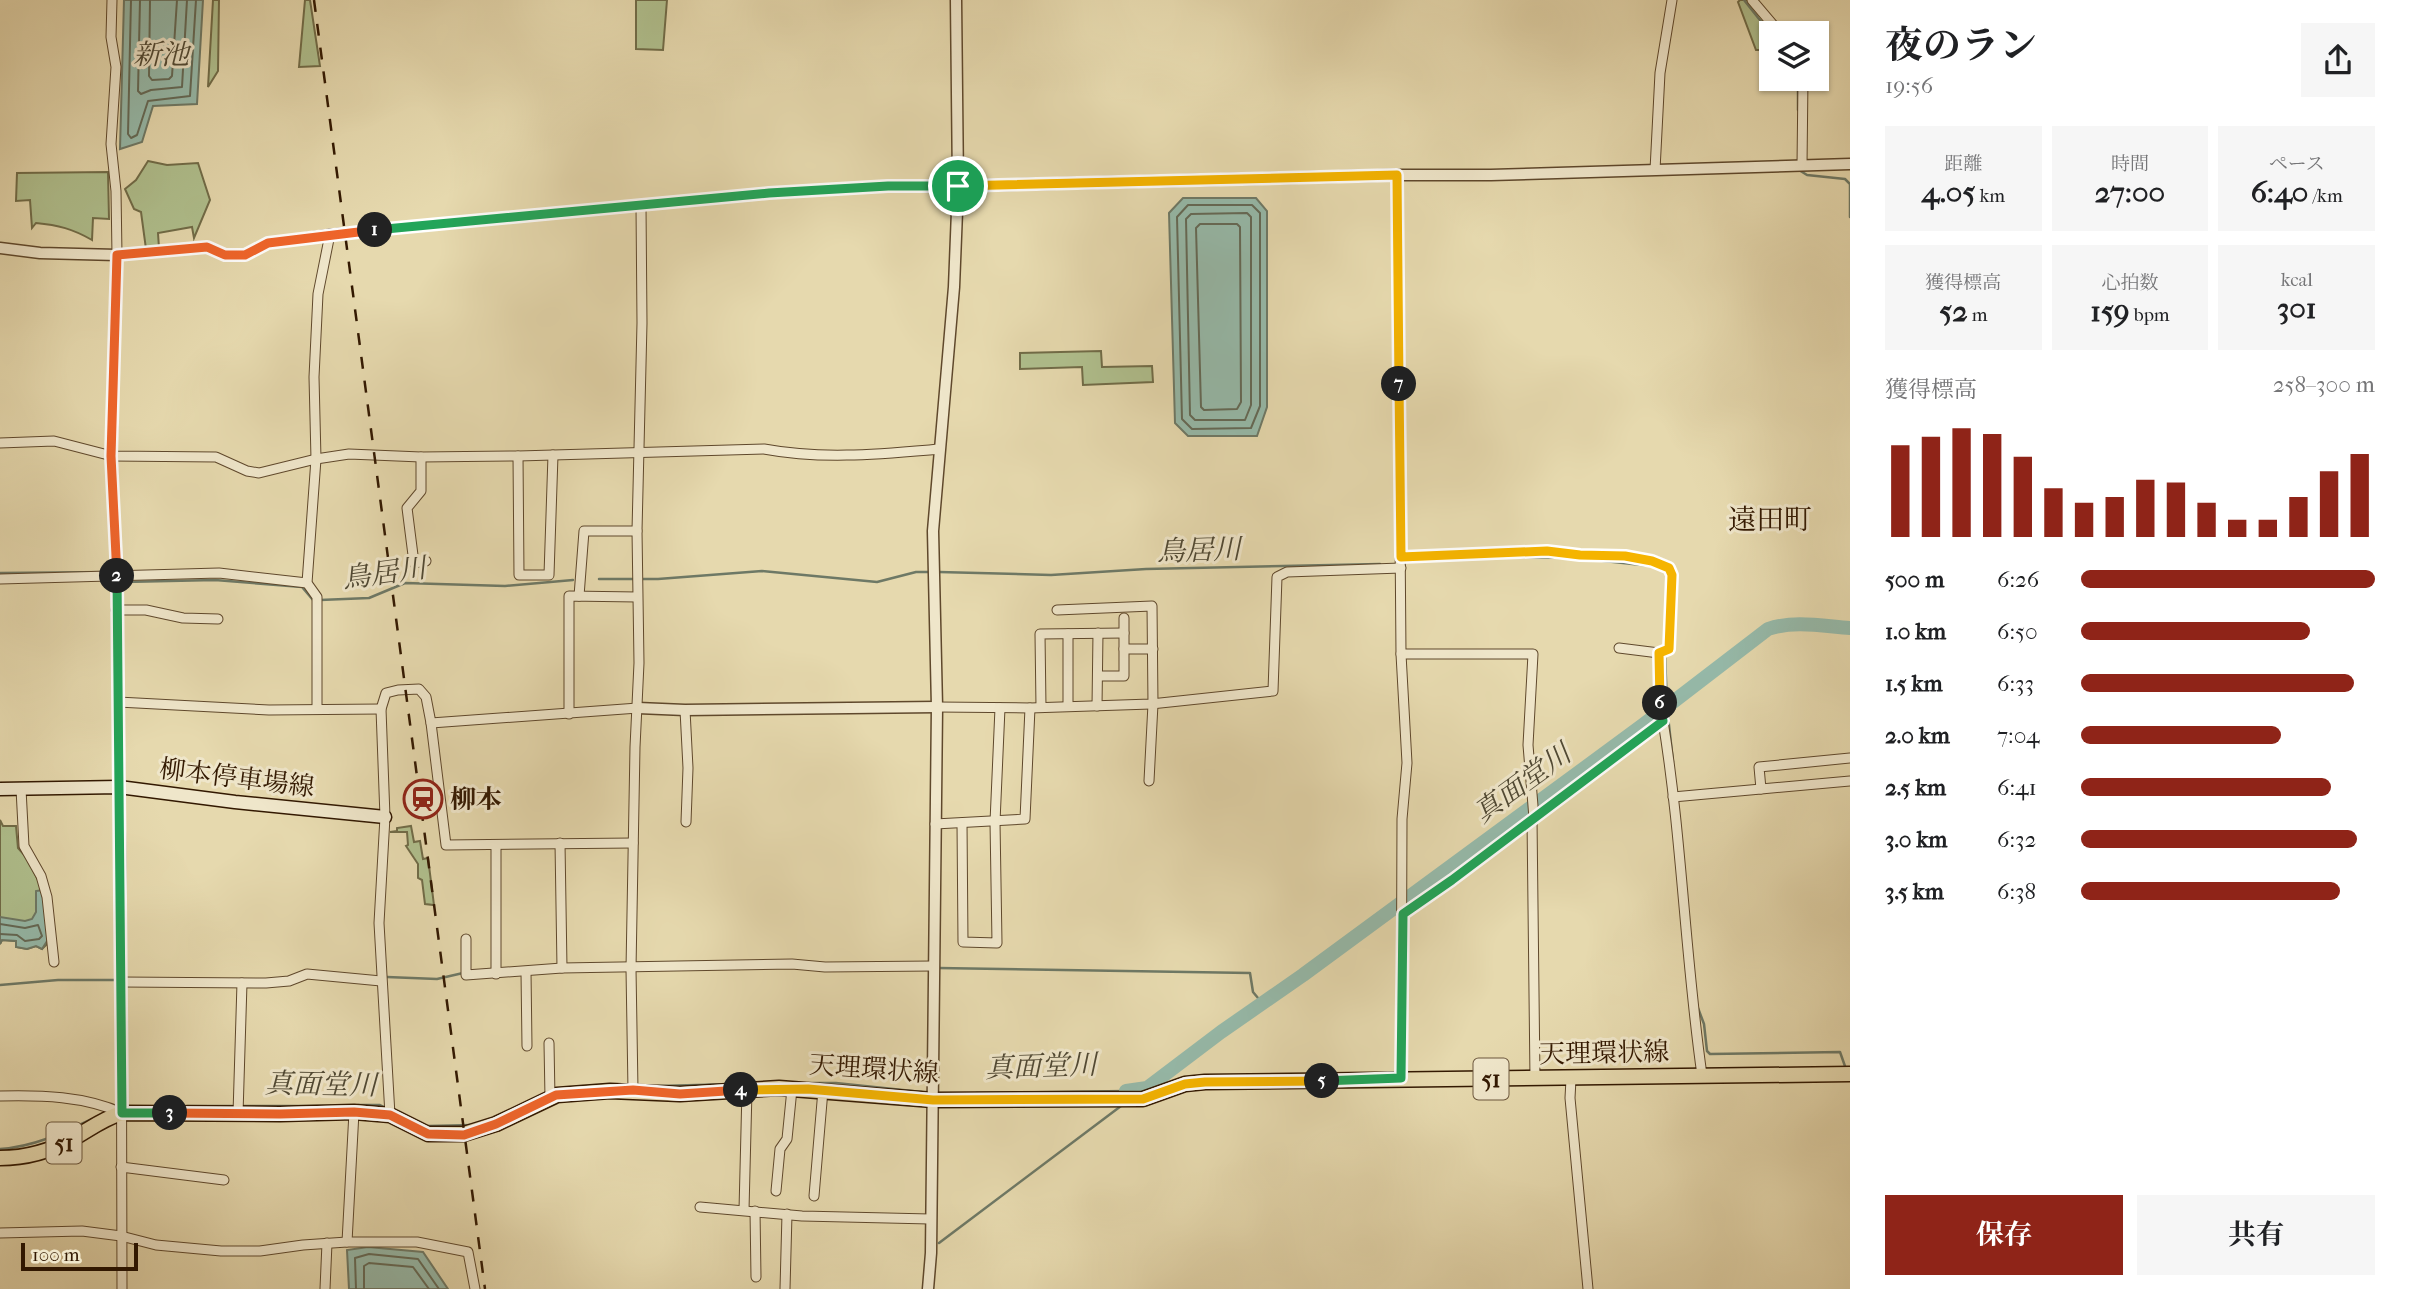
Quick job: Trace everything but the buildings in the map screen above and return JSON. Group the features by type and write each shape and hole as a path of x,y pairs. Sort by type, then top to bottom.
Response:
{"main road":[{"name":"柳本停車場線","path":"0,789 120,787 385,817"},
{"name":"天理環状線","path":"0,1158 19,1158 49,1150 109,1117 122,1113 354,1112 390,1115 428,1134 464,1135 496,1124 556,1095 633,1090 680,1094 792,1088 933,1100 1143,1099 1185,1084 1205,1082 1846,1074"}],"street":[{"path":"112,0 111,37 116,67 111,144 116,191 117,255 111,456 117,577 120,787 122,1289"},
{"path":"928,1289 937,707 933,531 954,287 958,186 956,0"},
{"path":"1655,170 1660,73 1672,0"},
{"path":"1752,0 1770,21"},
{"path":"1802,165 1803,91"},
{"path":"0,248 40,253 117,255 207,247 225,255 245,255 268,243 330,234 782,192 888,186 1491,175 1850,164"},
{"path":"1397,175 1401,654 1407,731 1402,895 1401,1078"},
{"path":"633,1090 631,969 639,663 637,451 642,323 641,206"},
{"path":"317,708 317,599 307,583 316,459 314,377 318,295 330,234"},
{"path":"0,443 54,441 111,456 216,457 247,471 259,473 316,459 374,454 421,457 518,456 764,449 796,455 864,456 940,449"},
{"path":"518,456 519,575 549,576 553,455"},
{"path":"421,457 421,491 407,508 414,562 426,561"},
{"path":"579,596 584,531 637,531"},
{"path":"1401,557 1547,551 1625,556 1652,561 1669,568 1672,575 1669,649 1659,653 1619,648"},
{"path":"430,723 638,708 1030,708 1153,704 1273,691 1277,577 1287,572 1401,568"},
{"path":"0,579 219,573 307,583"},
{"path":"569,714 569,596 637,597"},
{"path":"1058,610 1152,606 1153,704 1149,781"},
{"path":"116,610 146,610 183,618 218,619"},
{"path":"1098,676 1124,676 1124,618"},
{"path":"1097,705 1098,633"},
{"path":"1041,707 1040,634 1124,633"},
{"path":"1068,634 1068,706"},
{"path":"1124,649 1153,649"},
{"path":"1659,653 1660,702 1702,1075"},
{"path":"1401,654 1533,654 1528,745 1533,817 1535,1079"},
{"path":"390,1115 384,987 381,981 380,884 385,817 381,709 386,693 419,689 426,697 446,845 633,843"},
{"path":"118,702 221,709 381,709"},
{"path":"962,823 963,942 997,943 995,822 1000,708"},
{"path":"935,824 1025,819 1030,708"},
{"path":"685,710 688,768 686,822"},
{"path":"1403,912 1663,719"},
{"path":"1761,789 1759,767 1850,758"},
{"path":"1672,797 1850,781"},
{"path":"21,789 24,846 41,876 47,897 54,962"},
{"path":"560,843 562,968"},
{"path":"496,845 496,974"},
{"path":"466,939 466,975 562,968 631,969 792,964 825,967 933,966"},
{"path":"526,972 527,1046"},
{"path":"121,982 289,981 307,974 381,981"},
{"path":"238,1114 242,982"},
{"path":"549,1043 550,1098"},
{"path":"1571,1079 1570,1098 1588,1289"},
{"path":"776,1191 780,1149 787,1139 792,1088"},
{"path":"744,1210 747,1090"},
{"path":"814,1196 824,1090"},
{"path":"0,1097 64,1097 122,1113"},
{"path":"347,1242 354,1112"},
{"path":"121,1167 224,1180"},
{"path":"700,1207 787,1214 930,1219"},
{"path":"755,1211 755,1277"},
{"path":"785,1289 787,1214"},
{"path":"0,1233 82,1231 121,1236 156,1245 220,1251 260,1251 347,1242 417,1242 468,1252 475,1289"},
{"path":"325,1289 327,1243"}],"green space":[{"path":"213,0 219,0 218,71 208,87"},
{"path":"305,0 310,0 320,66 299,67"},
{"path":"636,0 667,0 663,50 636,49"},
{"path":"1756,0 1773,21 1759,21 1759,50 1756,50 1738,2"},
{"path":"148,161 167,165 198,163 210,200 194,238 192,227 158,233 159,248 146,249 141,212 134,209 125,189 136,180"},
{"path":"108,172 109,219 93,218 92,240 72,230 51,225 36,223 32,228 30,200 16,201 17,173"},
{"path":"1101,351 1102,367 1152,366 1153,382 1083,385 1082,367 1020,369 1020,353"},
{"path":"0,820 3,826 16,826 18,848 27,858 43,890 47,944 42,949 36,946 27,949 16,947 16,941 2,940 0,944"},
{"path":"411,826 414,842 420,841 423,859 428,858 434,905 425,904 422,880 418,878 418,864 406,846 407,832 390,832"}],"water":[{"name":"新池","path":"124,0 203,0 197,104 153,106 142,142 120,149"},
{"path":"1183,198 1256,198 1267,211 1267,407 1257,436 1188,436 1175,423 1169,213"},
{"path":"43,890 49,938 42,949 36,946 27,949 16,947 16,941 2,940 0,944 0,917 25,921 32,919 36,912 36,891"},
{"path":"368,1247 423,1252 448,1289 349,1289 347,1250"}],"waterway":[{"path":"1744,0 1761,21"},
{"path":"1798,91 1798,110"},
{"path":"1799,170 1807,175 1845,179 1850,184 1850,217"},
{"name":"鳥居川","path":"1508,557 1571,558"},
{"name":"鳥居川","path":"1585,559 1661,567 1666,572 1667,584"},
{"name":"鳥居川","path":"939,572 1051,575 1146,569 1380,564"},
{"name":"鳥居川","path":"599,579 658,579 762,571 877,582 916,572 932,572"},
{"name":"鳥居川","path":"0,573 110,572"},
{"name":"鳥居川","path":"124,582 215,580 302,587 313,600"},
{"name":"鳥居川","path":"320,600 369,598 405,583 505,586 573,580"},
{"name":"真面堂川","path":"1126,1091 1147,1088 1643,725 1768,629 1798,624 1850,628"},
{"name":"真面堂川","path":"1665,653 1673,762"},
{"path":"938,968 1250,973 1253,992 1263,1004"},
{"path":"387,977 437,979 463,973"},
{"path":"0,985 58,980 117,980"},
{"name":"真面堂川","path":"1698,1008 1704,1024 1707,1051 1710,1054 1840,1052 1846,1069"},
{"name":"真面堂川","path":"808,1083 836,1083 922,1092"},
{"name":"真面堂川","path":"658,1086 735,1084"},
{"name":"真面堂川","path":"976,1093 1126,1091"},
{"name":"真面堂川","path":"358,1105 380,1105 386,1108"},
{"name":"真面堂川","path":"187,1106 331,1106"},
{"path":"939,1243 1121,1106"},
{"name":"真面堂川","path":"0,1149 36,1142 92,1119"},
{"name":"真面堂川","path":"428,1126 473,1125"}],"railway":[{"path":"314,0 485,1289"}],"place":[{"name":"柳本","path":"423,799"}],"district":[{"name":"遠田町","path":"1770,519"}],"route":[{"path":"1397,175 1401,557 1547,551 1625,556 1652,561 1669,568 1672,575 1669,649 1659,653 1659,695 1663,721 1403,914 1401,1078 1205,1082 1185,1084 1143,1099 933,1100 779,1088 680,1094 610,1091 556,1095 496,1124 464,1135 428,1134 390,1115 354,1112 122,1113 117,577 111,456 117,255 207,247 225,255 245,255 268,243 330,234 769,193 888,186 958,186 1397,175"}]}
